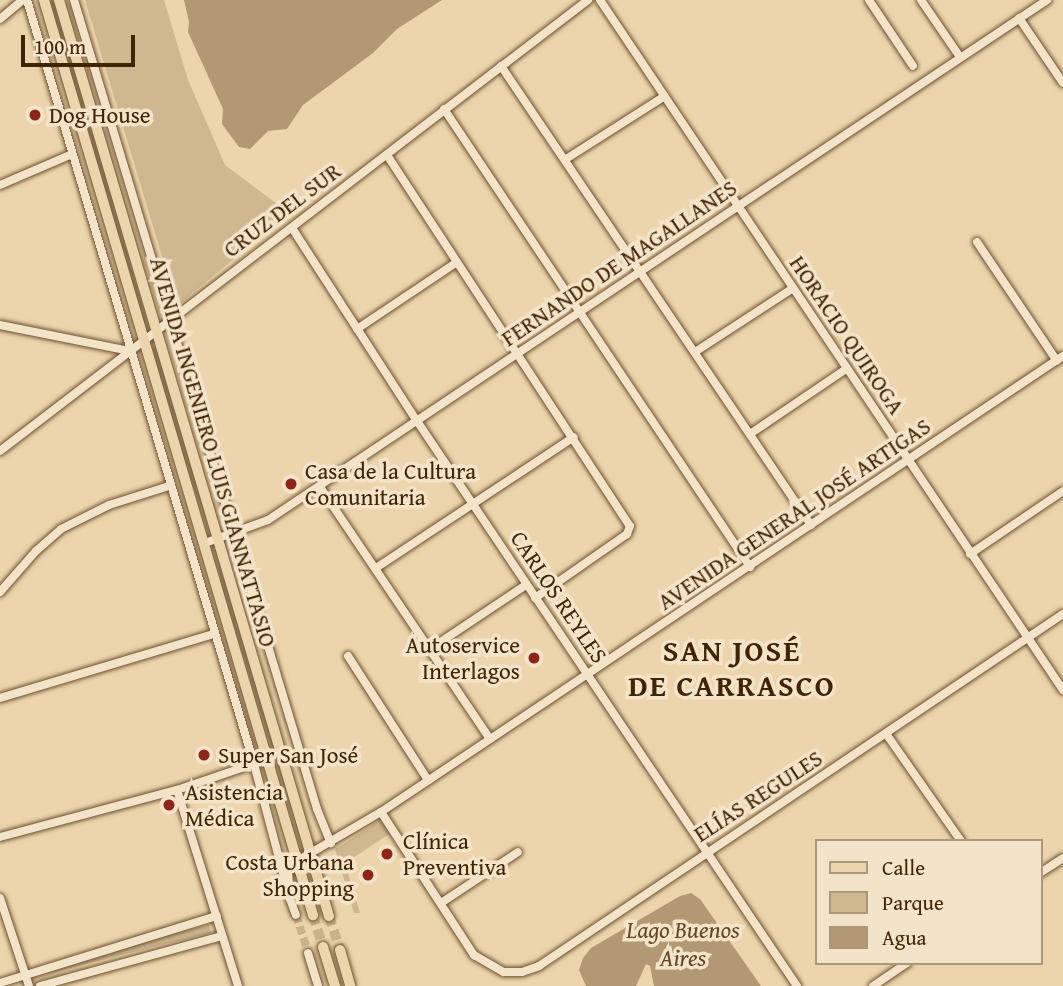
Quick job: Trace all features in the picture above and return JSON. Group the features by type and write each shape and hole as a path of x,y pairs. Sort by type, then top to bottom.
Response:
{"main road":[{"name":"AVENIDA INGENIERO LUIS GIANNATTASIO","path":"44,0 313,915"},
{"name":"AVENIDA INGENIERO LUIS GIANNATTASIO","path":"60,0 329,916"},
{"path":"323,947 335,986"},
{"path":"340,950 350,986"}],"street":[{"path":"0,19 25,0 254,764 296,915"},
{"name":"AVENIDA INGENIERO LUIS GIANNATTASIO","path":"74,0 249,587 317,809 331,843"},
{"name":"CRUZ DEL SUR","path":"0,451 587,0"},
{"name":"HORACIO QUIROGA","path":"600,0 1063,690"},
{"path":"869,0 913,66"},
{"path":"921,0 960,57"},
{"name":"FERNANDO DE MAGALLANES","path":"205,543 268,520 1046,0"},
{"path":"1019,18 1063,83"},
{"path":"501,66 811,525"},
{"path":"566,159 665,96"},
{"path":"444,109 750,566"},
{"path":"0,185 72,154"},
{"path":"387,155 630,526 626,534 535,598"},
{"name":"CARLOS REYLES","path":"292,228 472,504 797,986"},
{"path":"977,242 1060,358"},
{"path":"357,329 457,262"},
{"path":"695,352 793,288"},
{"path":"0,325 130,351"},
{"name":"AVENIDA GENERAL JOSÉ ARTIGAS","path":"297,861 381,811 589,674 1060,358"},
{"path":"750,434 846,369"},
{"path":"376,568 574,437"},
{"path":"0,592 36,551 61,529 109,505 169,486"},
{"path":"320,486 490,739"},
{"path":"970,554 1063,491"},
{"path":"430,649 527,585"},
{"path":"236,599 249,587"},
{"name":"ELÍAS REGULES","path":"441,903 474,956 504,972 522,972 540,966 887,735 1063,614"},
{"path":"0,698 213,634"},
{"path":"348,656 428,780"},
{"path":"887,735 960,839"},
{"path":"0,837 177,790 268,759"},
{"path":"177,790 238,986"},
{"path":"381,811 441,903 518,852"},
{"path":"1042,872 1063,858"},
{"path":"290,899 288,872 297,861"},
{"path":"0,898 29,986"},
{"path":"0,983 216,916"},
{"path":"40,986 222,936"},
{"path":"308,953 318,986"},
{"path":"873,986 904,965"}],"green space":[{"path":"48,0 56,0 147,323 143,321"},
{"path":"85,0 164,0 188,80 225,165 289,213 177,306"},
{"path":"156,346 211,533 187,469 152,350"},
{"path":"216,552 305,843 302,844 222,588"},
{"path":"382,819 391,833 345,863 360,913 354,913 335,849"},
{"path":"209,925 211,933 32,977 30,970"}],"water":[{"path":"184,0 442,0 397,29 373,53 303,105 287,129 268,131 250,149 239,147 222,124 223,109 188,32 189,22"},
{"name":"Lago Buenos Aires","path":"691,893 700,899 761,986 654,986 650,966 646,964 636,986 586,986 579,970 583,958 591,948 680,896"}],"tunnel":[{"path":"296,915 308,953"},
{"path":"313,915 323,947"},
{"path":"329,916 340,950"}],"place":[{"name":"Dog House","path":"35,115"},
{"name":"Casa de la Cultura Comunitaria","path":"291,484"},
{"name":"Autoservice Interlagos","path":"534,658"},
{"name":"Super San José","path":"204,755"},
{"name":"Asistencia Médica","path":"169,805"},
{"name":"Clínica Preventiva","path":"387,854"},
{"name":"Costa Urbana Shopping","path":"368,875"}],"district":[{"name":"SAN JOSÉ DE CARRASCO","path":"732,667"}]}
